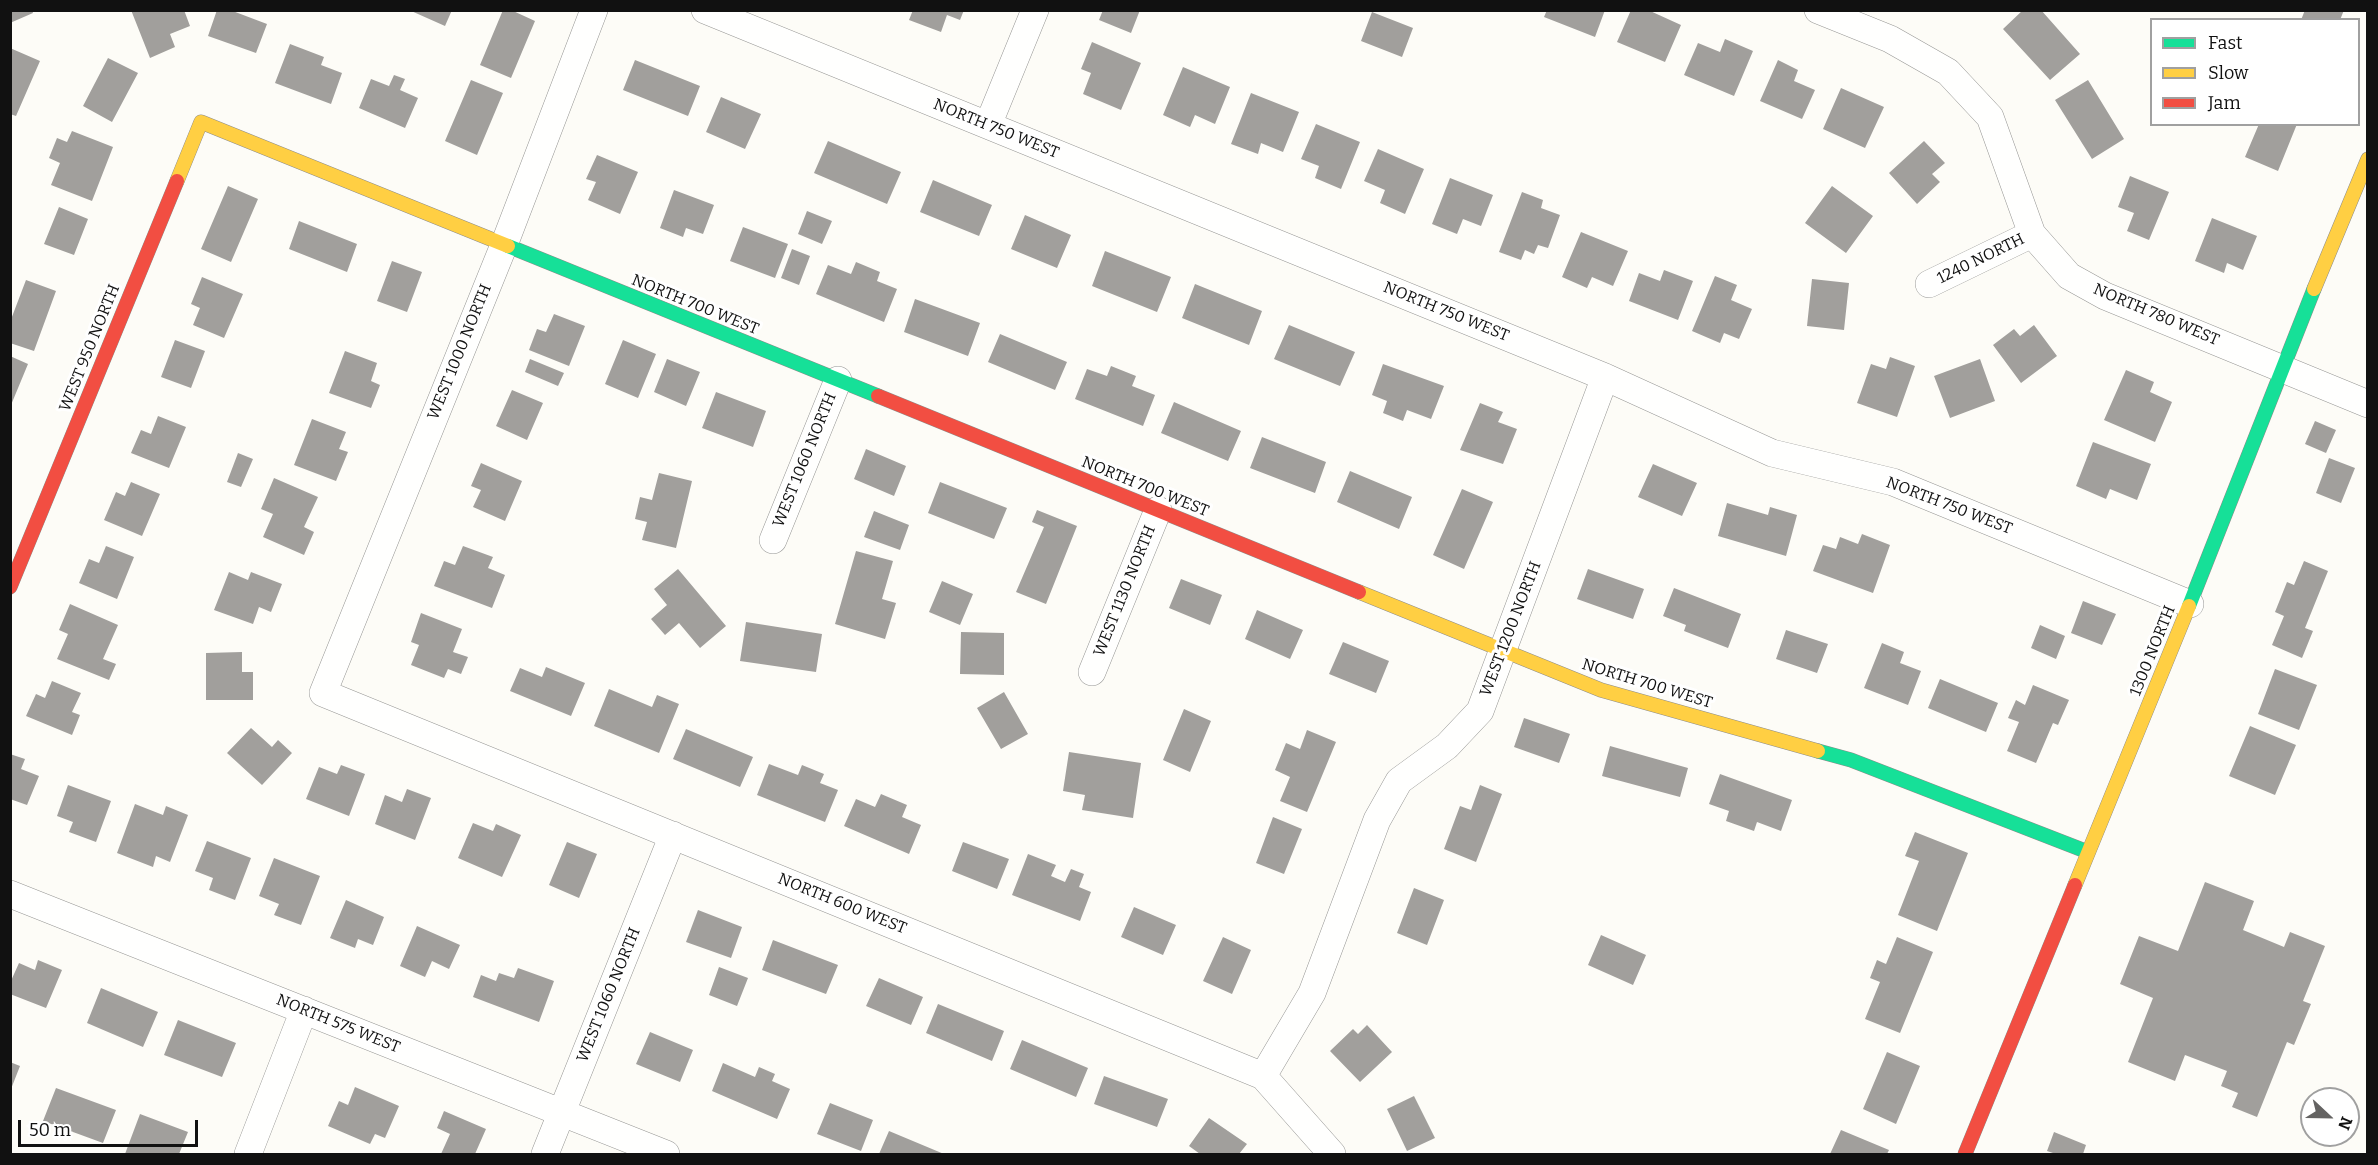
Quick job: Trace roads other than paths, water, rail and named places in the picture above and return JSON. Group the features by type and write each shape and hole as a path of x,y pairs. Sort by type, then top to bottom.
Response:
{"street":[{"name":"WEST 1000 NORTH","path":"323,693 504,245 594,10"},
{"name":"NORTH 750 WEST","path":"705,10 1605,377 1772,453 1893,482 2190,604"},
{"path":"988,126 1035,10"},
{"name":"NORTH 780 WEST","path":"1818,10 1890,39 1948,72 1990,117 2032,234 2069,276 2105,296 2282,367 2367,404"},
{"name":"NORTH 700 WEST","path":"201,122 1601,690 1851,759 2088,852"},
{"name":"WEST 950 NORTH","path":"10,586 201,122"},
{"name":"1300 NORTH","path":"1965,1155 2190,604 2282,367 2367,159"},
{"name":"1240 NORTH","path":"1929,284 2032,234"},
{"name":"WEST 1200 NORTH","path":"1263,1076 1312,993 1377,820 1399,781 1447,746 1480,711 1605,377"},
{"name":"WEST 1060 NORTH","path":"773,540 838,380"},
{"name":"WEST 1130 NORTH","path":"1092,672 1158,510"},
{"name":"NORTH 600 WEST","path":"323,693 1263,1076 1332,1155"},
{"name":"WEST 1060 NORTH","path":"545,1155 673,835"},
{"name":"NORTH 575 WEST","path":"10,894 666,1155"},
{"path":"248,1155 304,1010"}]}
